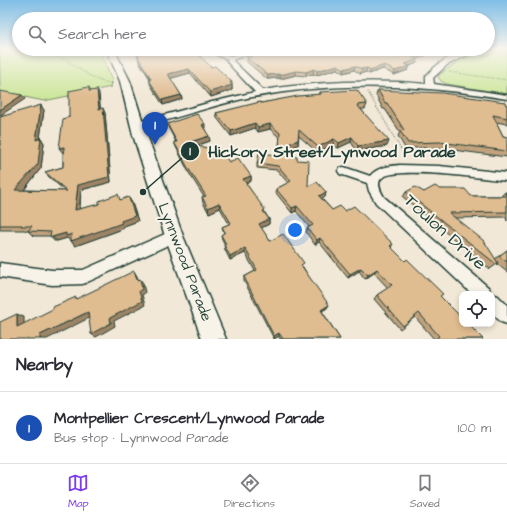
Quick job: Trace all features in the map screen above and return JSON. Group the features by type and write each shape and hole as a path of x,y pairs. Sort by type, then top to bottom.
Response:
{"main road":[{"name":"Lynnwood Parade","path":"117,65 125,81 174,236 214,339"}],"street":[{"path":"233,65 262,93"},
{"path":"430,86 429,78 437,68 443,65"},
{"path":"138,125 262,93 336,84 399,84 430,86 507,97"},
{"path":"344,171 374,181 376,175 384,170 400,168 483,173 507,177"},
{"name":"Toulon Drive","path":"374,181 373,187 380,200 480,291"},
{"path":"0,270 55,278 69,279 83,277 174,236"},
{"path":"495,305 507,316"}],"path":[{"path":"73,65 85,74 98,80 111,84 125,81"},
{"path":"452,70 448,72 507,80"},
{"path":"457,70 460,74"},
{"path":"366,89 406,158"}],"green space":[{"path":"0,65 106,65 112,81 110,83 111,87 44,101 0,92"},
{"path":"454,65 507,65 507,94 447,84 441,81 438,77"}],"building":[{"path":"143,65 209,65 211,67 215,66 232,82 230,82 232,85 210,92 189,69 168,74 181,95 162,100 149,80 151,79"},
{"path":"255,65 407,65 410,66 395,71 384,65 371,70 367,68 362,69 355,66 344,69 338,65 317,71 314,69 306,72 296,71 280,75 268,75"},
{"path":"89,87 89,91 97,90 99,109 103,108 109,177 78,185 75,210 99,204 99,201 118,194 120,200 129,198 135,216 121,221 122,223 71,241 72,234 66,236 66,233 52,237 50,236 51,232 28,231 32,226 0,225 0,117 41,105 36,140 41,138 38,164 15,190 67,191 45,172 63,167 64,147 59,148 63,119 69,117 69,91"},
{"path":"357,90 367,104 357,105 389,141 358,146 352,137 339,143 334,139 318,147 299,130 298,140 279,148 280,133 270,124 258,127 255,123 231,131 216,113 260,102 321,94 320,92"},
{"path":"378,90 442,93 505,102 507,105 507,118 493,115 503,136 507,137 507,151 440,142 408,143 400,131 404,130 387,103 385,103"},
{"path":"0,91 22,95 0,110"},
{"path":"197,114 205,124 202,125 209,136 184,144 221,150 229,162 238,158 251,176 243,179 265,210 263,211 269,219 259,224 270,241 283,234 304,263 301,265 329,305 321,310 340,339 283,339 279,333 274,336 244,277 257,270 245,248 230,256 221,235 225,232 222,227 231,223 219,203 208,208 202,197 206,196 188,168 174,142 177,142 167,124"},
{"path":"259,153 297,157 297,160 309,161 308,186 317,182 326,192 319,196 332,210 340,206 345,211 354,206 393,244 390,246 405,261 407,259 443,294 440,296 459,315 459,327 471,327 483,339 436,339 439,336 419,313 403,326 377,295 392,285 377,269 368,275 361,268 350,274 320,238 317,240 307,228 313,225 297,206 292,208 276,189 291,181 278,166 257,163"},
{"path":"435,186 440,189 465,189 471,196 506,196 505,192 507,193 507,212 449,213 484,241 498,263 496,264 406,192 415,187 424,192"},
{"path":"507,250 507,262 499,256"},
{"path":"134,271 137,280 140,279 142,289 139,291 142,301 110,318 111,323 91,334 88,312 40,335 40,339 0,339 0,322 17,314 17,327 53,309 53,307 76,297 76,299"}],"place":[{"name":"Montpellier Crescent/Lynwood Parade","path":"155,145"},
{"name":"Hickory Street/Lynwood Parade","path":"143,192"}]}
